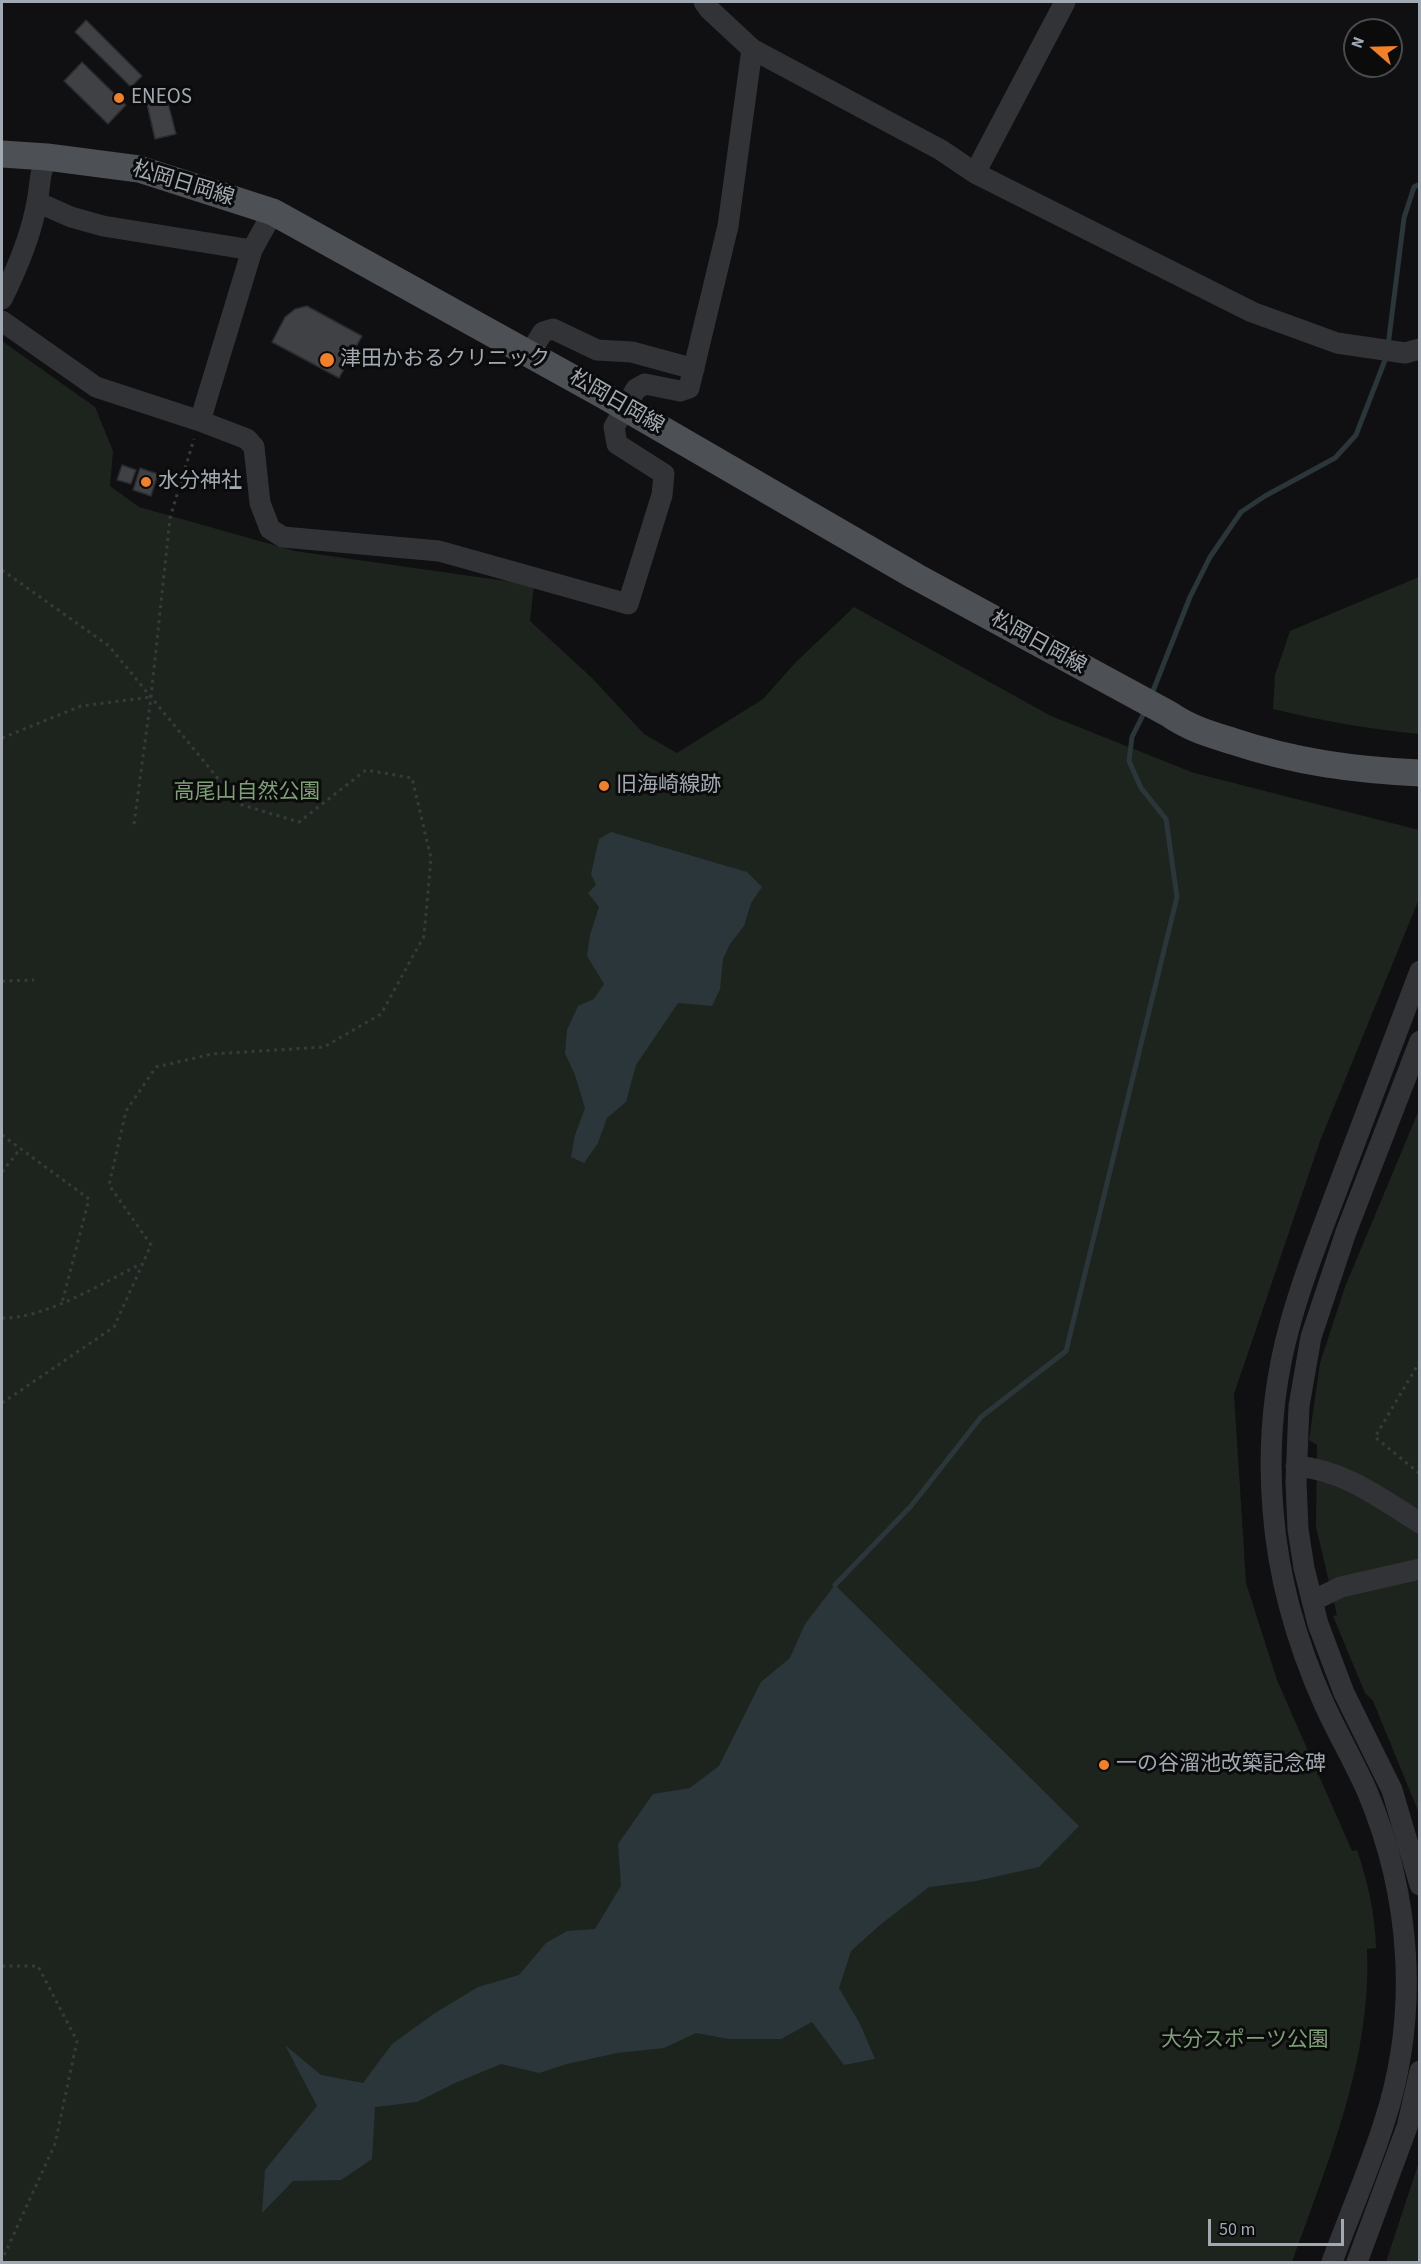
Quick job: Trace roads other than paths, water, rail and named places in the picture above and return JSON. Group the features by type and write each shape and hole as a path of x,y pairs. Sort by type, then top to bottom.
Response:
{"main road":[{"name":"松岡日岡線","path":"2,154 47,157 139,169 273,212 624,407 915,576 1169,714 1192,713 1364,771 1419,773"},
{"name":"松岡日岡線","path":"1319,754 1419,756"}],"street":[{"path":"704,2 752,49 941,150 975,173 1252,312 1337,343 1405,352 1419,349"},
{"path":"975,173 1065,2"},
{"path":"2,321 96,387 200,420 247,439 254,447 260,503 270,529 283,537 439,551 628,604 662,495 664,474 617,444 614,427 636,389 645,384 680,391 689,388 729,226 752,49"},
{"path":"2,299 20,263 37,202 39,173 47,157"},
{"path":"37,202 71,217 103,226 252,250"},
{"path":"200,420 252,250 273,212"},
{"path":"530,354 543,332 553,329 597,350 632,352 694,369"},
{"path":"1332,2262 1384,2122 1394,2086 1405,2018 1405,1944 1401,1908 1385,1839 1362,1779 1320,1695 1291,1614 1274,1529 1271,1443 1281,1364 1295,1306 1419,971"},
{"path":"1419,1041 1346,1232 1314,1327 1300,1398 1296,1466 1298,1529 1312,1601 1338,1678 1392,1790 1419,1885"},
{"path":"1296,1466 1330,1472 1357,1482 1419,1523"},
{"path":"1312,1601 1341,1587 1419,1569"},
{"path":"1357,2262 1397,2153 1415,2113 1419,2071"}],"waterway":[{"path":"1388,346 1404,218 1414,187 1420,184"},
{"path":"1151,696 1190,597 1210,557 1241,512 1265,496 1335,458 1356,435 1387,355"},
{"path":"835,1585 911,1506 981,1417 1066,1351 1177,897 1166,819 1141,788 1129,761 1132,737 1145,711"}],"place":[{"name":"ENEOS","path":"119,98"},
{"name":"津田かおるクリニック","path":"327,360"},
{"name":"水分神社","path":"146,482"},
{"name":"旧海崎線跡","path":"604,786"},
{"name":"一の谷溜池改築記念碑","path":"1104,1765"}],"park label":[{"name":"高尾山自然公園","path":"247,793"},
{"name":"大分スポーツ公園","path":"1245,2041"}]}
